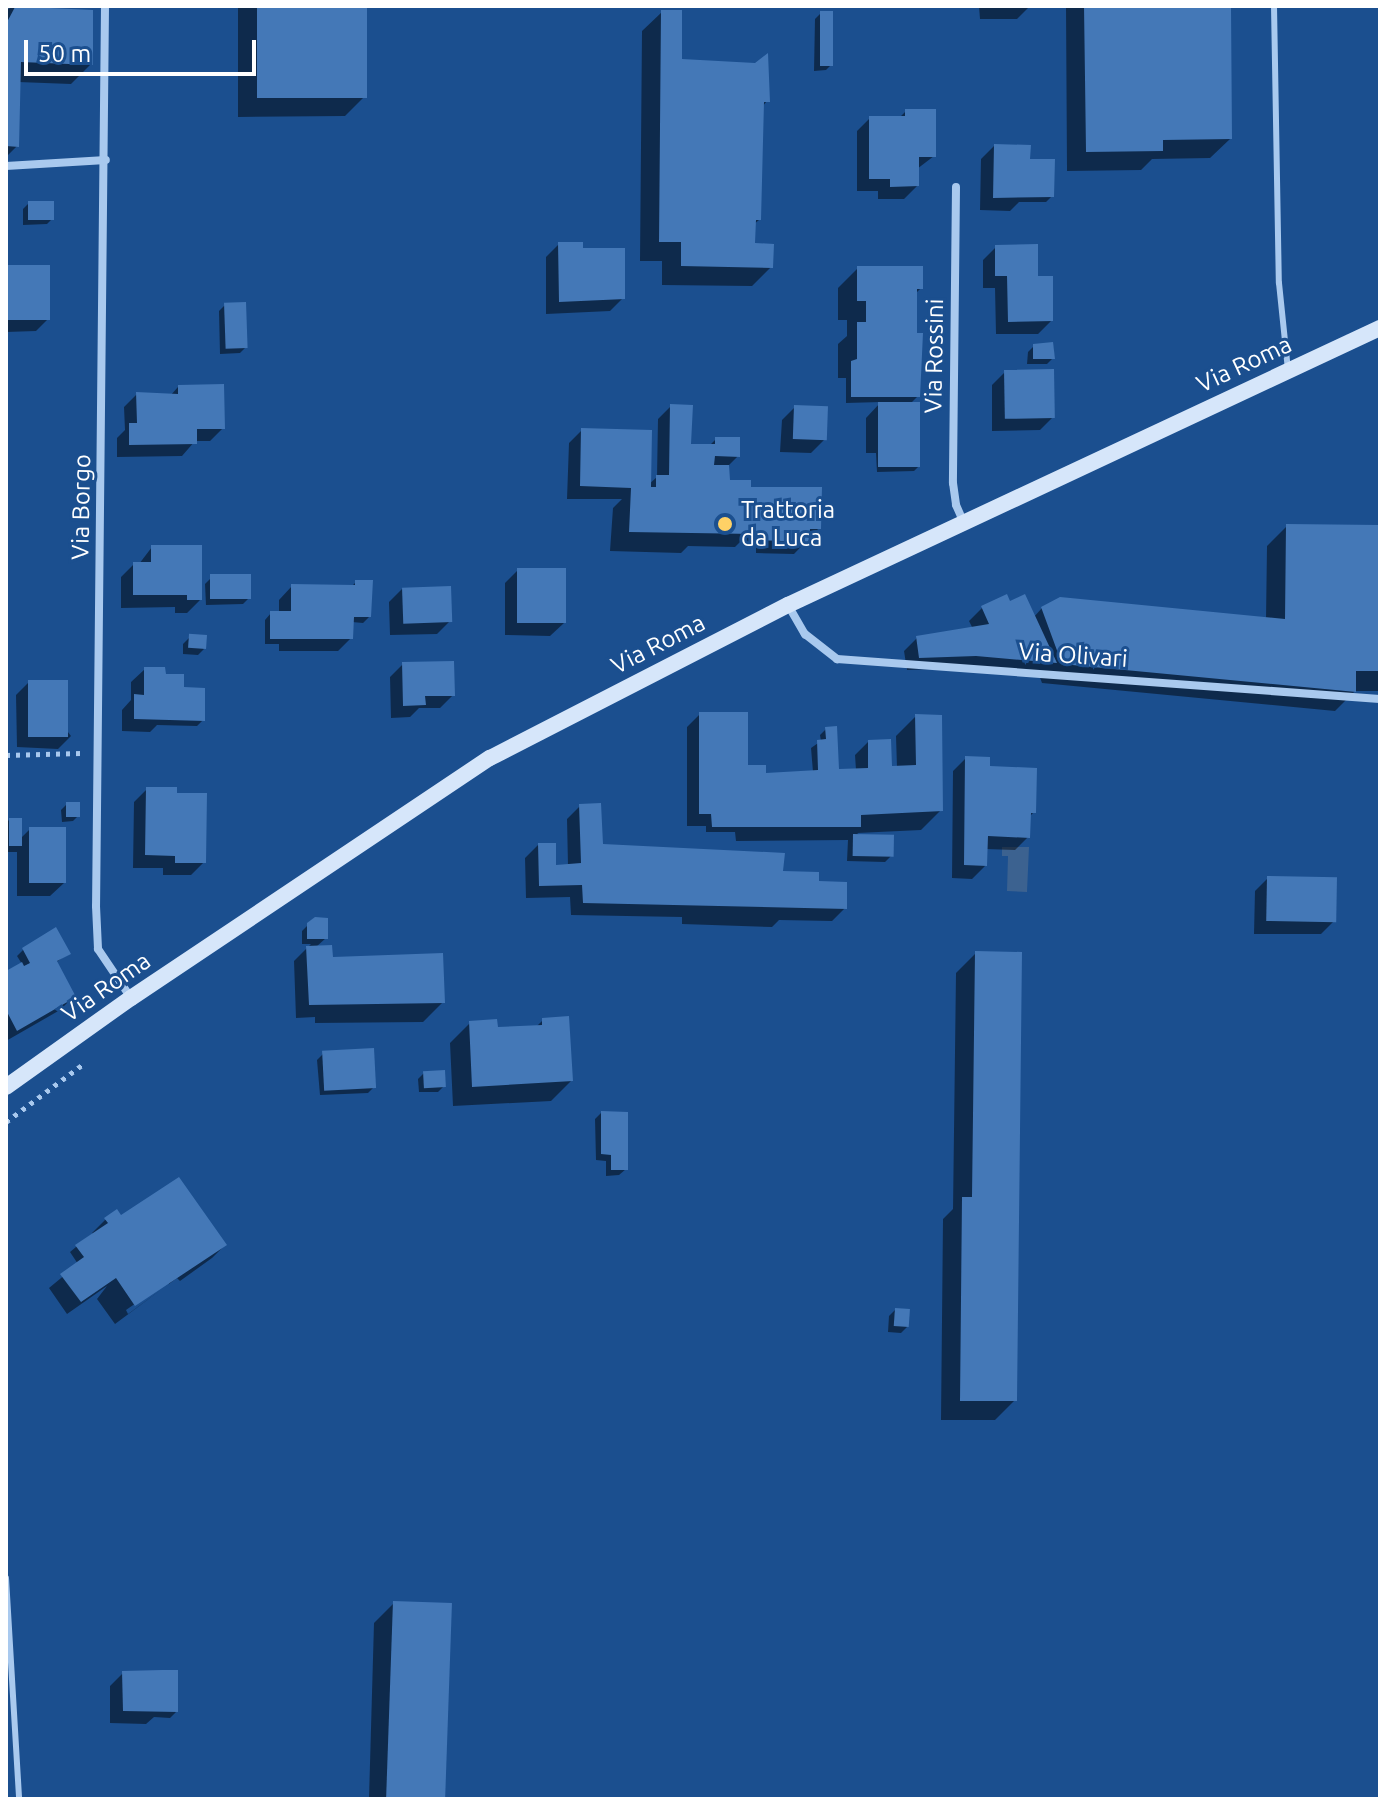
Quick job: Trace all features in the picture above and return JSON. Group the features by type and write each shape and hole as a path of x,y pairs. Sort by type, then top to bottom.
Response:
{"main road":[{"name":"Via Roma","path":"6,1087 131,998 490,758 788,605 1380,328"}],"street":[{"name":"Via Borgo","path":"105,6 98,949 131,998"},
{"path":"6,166 106,160"},
{"name":"Via Rossini","path":"956,187 953,483 956,505 964,524"},
{"name":"Via Olivari","path":"788,605 805,634 837,659 1380,699"}],"lane":[{"path":"1274,6 1279,283 1288,370"},
{"path":"6,1578 19,1799"}],"path":[{"path":"6,755 98,752"}],"water":[{"path":"1002,847 1029,847 1027,892 1007,891 1008,856 1002,856"}],"building":[{"path":"6,6 93,10 93,65 21,62 19,147 6,146 6,24 15,7 6,9"},
{"path":"257,6 367,6 367,98 257,98"},
{"path":"1084,6 1231,6 1232,139 1163,140 1163,151 1086,152"},
{"path":"661,10 682,10 682,59 755,63 768,53 770,102 764,102 761,220 756,220 755,243 774,244 773,268 681,266 681,242 659,242"},
{"path":"820,11 833,11 833,66 820,66"},
{"path":"905,109 936,109 936,157 919,157 919,186 890,187 890,179 869,179 869,116 905,116"},
{"path":"994,144 1031,145 1030,159 1055,159 1054,197 993,198"},
{"path":"28,201 54,201 54,220 28,220"},
{"path":"558,242 583,242 583,248 625,248 625,299 559,302"},
{"path":"1038,244 1038,276 1053,276 1053,321 1008,322 1007,276 995,276 995,245"},
{"path":"6,265 50,265 50,320 6,320"},
{"path":"857,266 923,266 923,289 917,289 917,333 923,333 920,397 851,397 851,361 857,359 857,322 866,322 866,301 857,301"},
{"path":"246,302 248,348 226,349 224,303"},
{"path":"1053,342 1055,359 1033,359 1033,344"},
{"path":"1054,369 1055,418 1005,419 1004,370"},
{"path":"224,384 225,429 197,429 197,444 129,445 129,423 137,423 136,392 178,394 178,385"},
{"path":"878,402 920,402 920,467 878,467"},
{"path":"670,404 693,405 691,444 715,444 715,437 740,437 740,457 715,456 714,465 729,465 730,480 751,480 751,487 822,487 821,529 810,529 809,542 755,540 754,534 629,532 631,488 580,486 581,428 652,430 651,487 656,487 656,475 669,475"},
{"path":"794,405 828,406 827,440 793,439"},
{"path":"1286,524 1380,525 1380,671 1356,671 1356,692 1062,664 1041,607 1060,597 1285,619"},
{"path":"151,545 202,545 202,600 187,600 187,595 133,595 133,562 151,562"},
{"path":"517,568 566,568 566,623 517,623"},
{"path":"210,574 251,574 251,599 210,599"},
{"path":"355,580 373,580 371,617 354,617 353,639 270,639 270,611 291,611 291,584 355,585"},
{"path":"451,586 452,622 403,624 402,588"},
{"path":"1007,594 1010,601 1025,594 1057,663 976,656 919,658 916,636 989,624 981,606"},
{"path":"189,634 207,635 206,649 188,648"},
{"path":"454,661 455,696 425,696 426,705 403,706 402,662"},
{"path":"144,667 165,667 166,674 184,674 184,687 205,688 205,721 134,719 134,694 144,695"},
{"path":"28,680 68,680 68,737 28,737"},
{"path":"699,712 748,712 748,765 766,765 766,773 818,770 817,740 826,739 825,727 837,726 839,769 868,768 868,740 891,739 892,766 916,765 915,714 942,715 943,811 861,815 861,827 712,827 711,814 699,814"},
{"path":"965,756 990,757 990,766 1037,768 1036,813 1031,813 1030,838 988,836 987,866 964,865"},
{"path":"146,787 177,787 177,793 207,793 206,863 175,863 175,856 145,855"},
{"path":"66,802 80,802 80,817 66,817"},
{"path":"601,803 603,844 785,853 783,871 819,872 819,881 847,882 847,909 583,903 582,885 539,886 538,843 556,843 556,865 581,863 579,804"},
{"path":"9,818 22,818 22,846 9,846"},
{"path":"29,827 66,827 66,883 29,883"},
{"path":"853,834 894,835 894,857 853,856"},
{"path":"1267,876 1337,877 1336,922 1266,921"},
{"path":"315,917 328,918 328,939 307,939 307,923"},
{"path":"56,927 71,954 57,961 76,997 17,1031 6,1010 6,971 22,962 24,966 30,963 22,948"},
{"path":"332,945 333,957 443,953 445,1003 309,1005 306,946"},
{"path":"975,951 1022,952 1017,1401 960,1401 962,1197 972,1197"},
{"path":"569,1016 573,1081 472,1087 469,1021 497,1019 498,1027 542,1025 542,1018"},
{"path":"374,1048 376,1088 324,1091 322,1051"},
{"path":"445,1070 446,1087 424,1088 423,1071"},
{"path":"601,1111 628,1112 628,1170 611,1170 611,1155 601,1154"},
{"path":"179,1177 227,1245 135,1306 116,1278 81,1302 60,1274 84,1257 75,1245 108,1223 104,1218 117,1209 121,1215"},
{"path":"895,1308 910,1309 909,1327 894,1326"},
{"path":"393,1601 452,1603 445,1799 386,1799"},
{"path":"178,1670 178,1712 123,1711 122,1671"}],"place":[{"name":"Trattoria da Luca","path":"725,524"}]}
